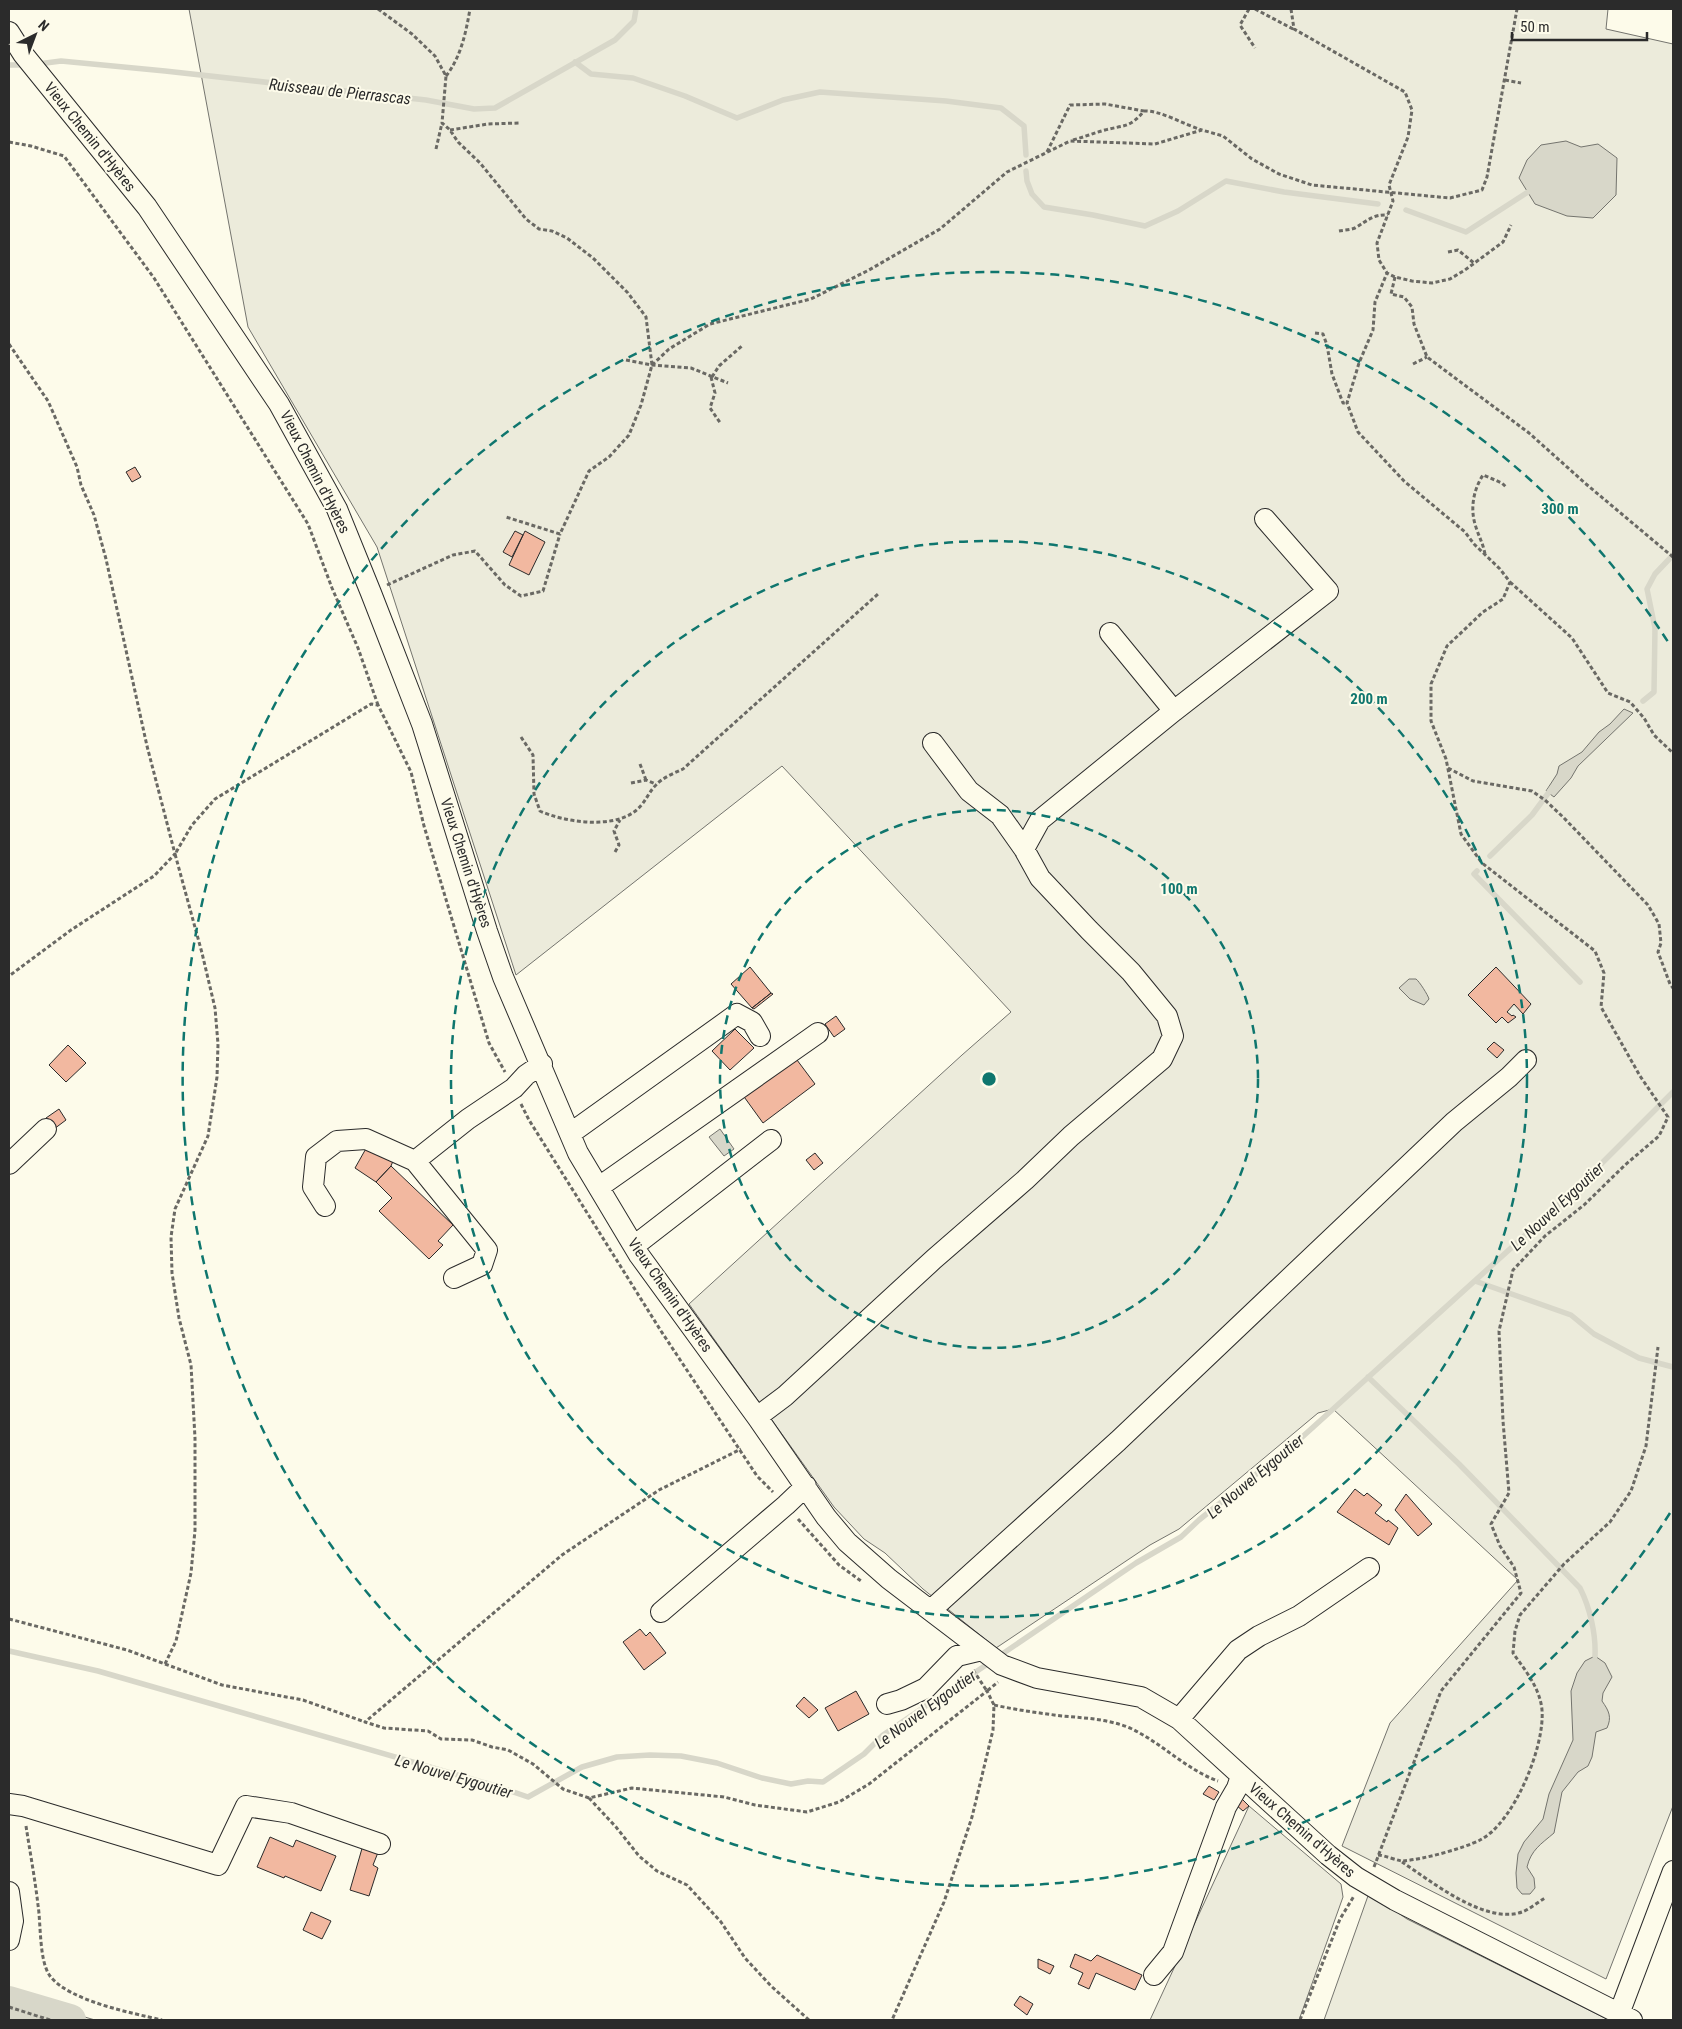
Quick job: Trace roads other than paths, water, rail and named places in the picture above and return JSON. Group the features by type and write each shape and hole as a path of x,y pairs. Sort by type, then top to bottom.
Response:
{"street":[{"name":"Vieux Chemin d'Hyères","path":"9,32 23,54 147,207 280,404 337,509 371,593 422,724 500,968 578,1153 639,1255 757,1417 826,1517 847,1542 889,1579 1002,1665 1036,1678 1141,1697 1179,1719 1239,1782 1328,1855 1367,1884 1394,1900 1626,2017"},
{"path":"1024,849 1040,820 1174,711 1328,591 1265,519"},
{"path":"1110,633 1174,711"},
{"path":"757,1417 785,1396 934,1259 1025,1180 1071,1136 1162,1059 1173,1036 1167,1016 1131,972 1040,878 1024,849 1000,815 969,791 933,743"},
{"path":"570,1133 737,1014 752,1022 760,1036"},
{"path":"599,1187 818,1033"},
{"path":"931,1610 1118,1441 1454,1122 1509,1077 1526,1060"},
{"path":"415,1161 468,1119 514,1088 526,1075 542,1064"},
{"path":"9,1164 46,1129"},
{"path":"325,1206 313,1187 316,1157 337,1141 366,1139 415,1161 487,1250 482,1265 454,1278"},
{"path":"634,1246 771,1140"},
{"path":"661,1612 786,1506 806,1486"},
{"path":"1179,1719 1238,1650 1259,1636 1299,1616 1369,1568"},
{"path":"887,1704 901,1700 926,1688 957,1656 982,1650"},
{"path":"1154,1975 1173,1952 1226,1807 1239,1782"},
{"path":"16,1805 218,1865 246,1806 291,1813 380,1844"},
{"path":"1626,2017 1673,1870"},
{"path":"9,1892 14,1921 9,1940"}],"waterway":[{"name":"Ruisseau de Pierrascas","path":"38,64 61,61 165,71 426,100 474,109 495,108 615,40 634,21 636,9"},
{"path":"575,62 591,74 633,78 685,96 737,118 783,100 820,92 946,101 1001,108 1024,126 1026,155"},
{"name":"Ruisseau de Pierrascas","path":"9,65 26,65"},
{"path":"1026,171 1027,181 1032,194 1044,207 1145,226 1178,211 1226,181 1284,192 1378,204"},
{"path":"1406,210 1466,232 1528,192"},
{"path":"1643,701 1654,692 1655,628 1647,589 1655,574 1673,555"},
{"path":"1490,856 1532,815 1552,788"},
{"path":"1477,871 1474,874 1580,982"},
{"name":"Le Nouvel Eygoutier","path":"9,1651 98,1671 528,1797 582,1767 617,1757 650,1755 681,1756 717,1763 762,1778 791,1784 808,1781 823,1782 864,1754 883,1735 1136,1563 1181,1537 1199,1520 1300,1439 1574,1191 1673,1092"},
{"path":"1475,1281 1571,1315 1594,1334 1639,1358 1673,1367"},
{"path":"1368,1377 1459,1464 1580,1588 1592,1621 1595,1656"},
{"path":"9,2002 70,2020"}]}
